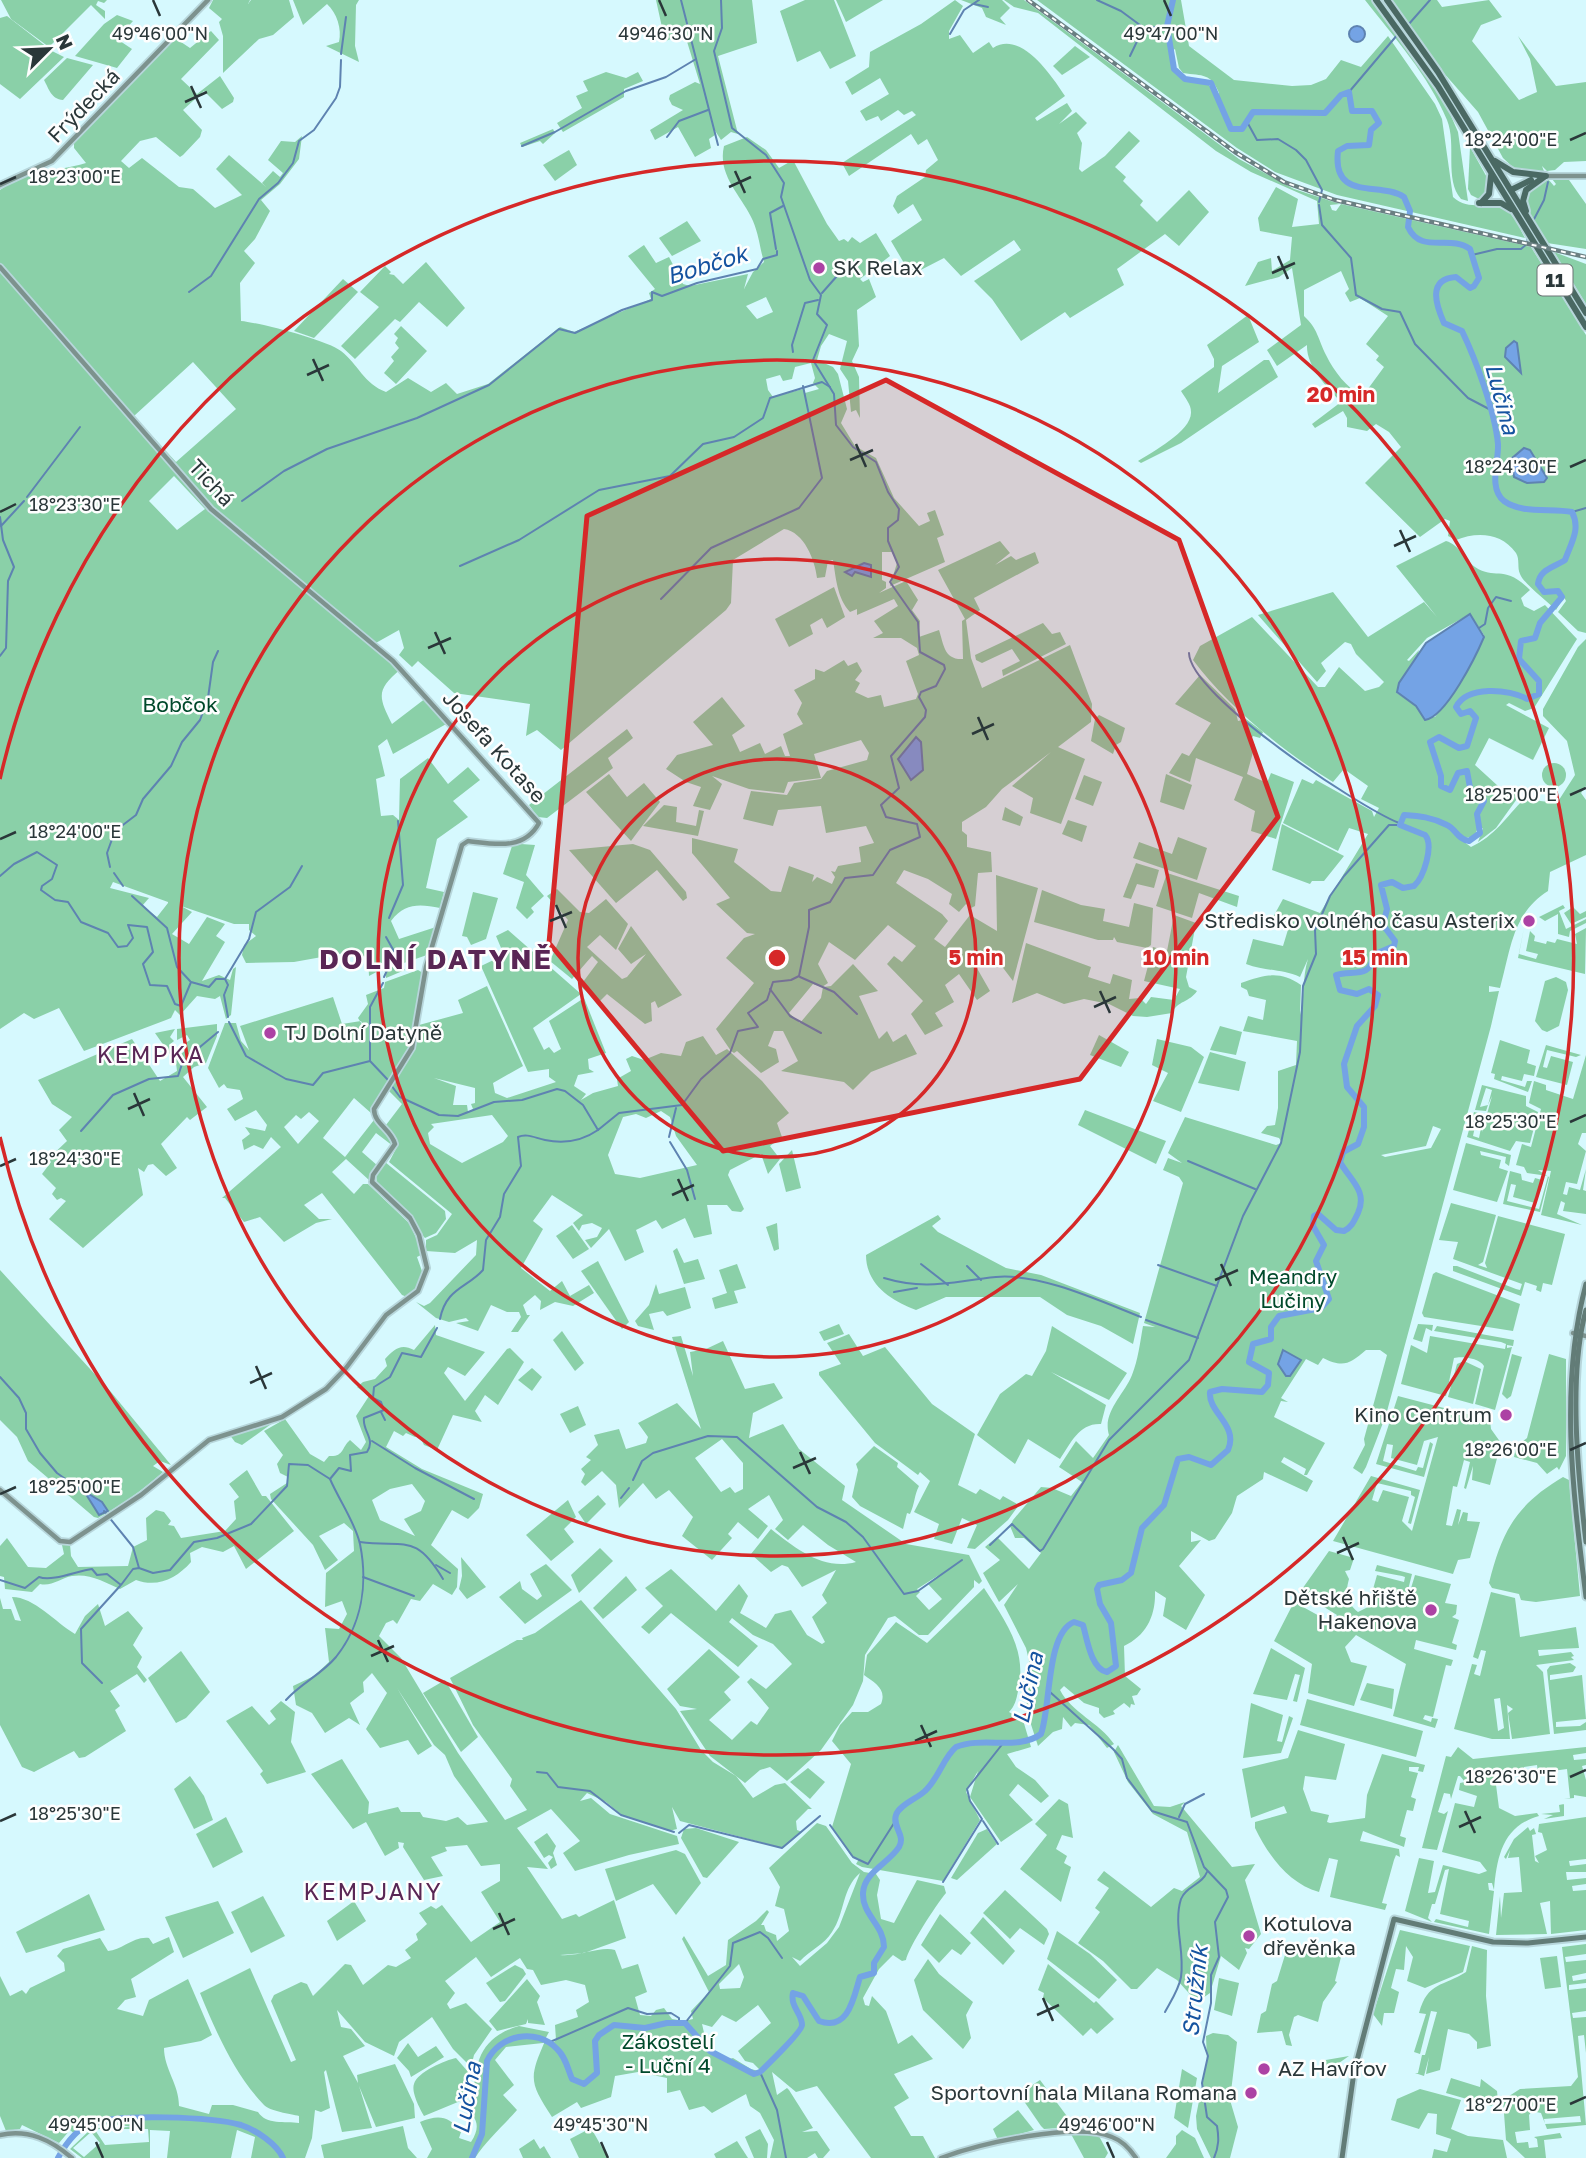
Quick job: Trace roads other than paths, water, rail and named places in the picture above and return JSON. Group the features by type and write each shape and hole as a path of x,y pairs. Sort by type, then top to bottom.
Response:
{"highway":[{"name":"11","path":"1376,0 1420,58 1586,327"},
{"name":"11","path":"1387,0 1427,54 1586,313"},
{"path":"1487,152 1506,170 1544,177"},
{"path":"1490,171 1503,187 1511,190 1544,177"},
{"path":"1490,171 1489,194 1479,204 1502,203 1516,216"},
{"path":"1530,223 1524,195 1529,185 1544,177"}],"main road":[{"path":"1586,1284 1571,1469 1586,1597"},
{"path":"1586,1310 1580,1335 1577,1463 1586,1542"},
{"path":"1571,1469 1577,1463"},
{"path":"1342,2158 1354,2067 1394,1919 1493,1942 1528,1943 1586,1937"}],"street":[{"name":"Frýdecká","path":"0,185 52,161 208,0"},
{"path":"1544,177 1586,176"},
{"name":"Tichá","path":"0,267 211,509 393,661 425,695"},
{"name":"Josefa Kotase","path":"0,1490 66,1543 141,1495 209,1440 223,1433 282,1417 326,1389 346,1368 386,1315 410,1300 426,1276 426,1258 415,1227 372,1182 373,1175 395,1143 393,1136 375,1118 373,1109 412,1048 426,967 462,845 468,841 513,844 540,823 425,695"},
{"path":"941,2158 1042,2134 1081,2131 1114,2137 1136,2158"},
{"path":"0,2135 24,2133 45,2139 72,2158"}],"water":[{"path":"1357,26 1363,28 1363,40 1357,42 1351,40 1349,34 1351,28"},
{"path":"1514,341 1517,343 1521,373 1505,357 1506,348"},
{"path":"1524,448 1530,450 1547,478 1544,482 1527,483 1514,477 1511,459"},
{"path":"864,563 871,565 871,577 855,572 852,576 845,572"},
{"path":"1470,614 1484,637 1451,697 1433,716 1425,720 1416,706 1397,692 1399,683 1426,643"},
{"path":"916,737 921,742 923,770 911,780 898,759"},
{"path":"1283,1350 1301,1360 1290,1376 1286,1376 1278,1364"},
{"path":"84,1491 102,1502 108,1511 99,1515"}],"waterway":[{"path":"681,0 718,145"},
{"path":"391,1085 400,1097 439,1115 458,1116 494,1102 522,1100 557,1089 565,1091 583,1105 598,1130 619,1113 682,1105 701,1079 730,1053 738,1031 758,1027 748,1013 767,1000 773,982 799,976 809,927 809,910 830,902 845,878 873,875 890,850 920,837 917,824 886,817 881,805 899,788 891,756 925,717 926,710 919,697 921,692 936,686 945,669 944,665 920,652 918,622 890,582 899,567 888,541 888,528 898,520 899,509 888,492 876,462 853,447 836,425 834,394 813,360 827,325 817,314 821,295 810,280 781,197 784,183 766,155 732,128 714,51 722,28 721,0"},
{"path":"950,34 964,10 979,0"},
{"path":"1097,0 1121,11 1144,28 1167,26"},
{"name":"Lučina","path":"472,2158 482,2134 487,2061 500,2045 509,2040 529,2036 548,2042 562,2055 572,2079 584,2084 597,2073 595,2041 614,2025 645,2028 667,2023 685,2023 710,2051 754,2074 760,2072 791,2041 802,2025 793,2002 793,1993 803,1996 819,2021 829,2023 844,2017 860,1977 874,1973 874,1963 884,1947 881,1932 866,1908 863,1893 872,1873 895,1853 901,1843 895,1819 898,1811 930,1786 956,1747 977,1743 1022,1742 1041,1734 1058,1640 1074,1622 1083,1625 1090,1653 1097,1665 1107,1672 1116,1666 1111,1623 1100,1604 1097,1589 1099,1585 1122,1580 1131,1573 1142,1528 1164,1505 1178,1459 1189,1457 1211,1465 1228,1450 1230,1433 1214,1406 1210,1392 1222,1389 1262,1392 1268,1385 1269,1373 1249,1362 1253,1344 1271,1339 1271,1327 1279,1316 1321,1308 1329,1299 1316,1261 1324,1245 1313,1226 1314,1216 1318,1214 1336,1230 1344,1231 1352,1224 1361,1205 1359,1192 1340,1162 1343,1152 1358,1144 1364,1127 1364,1107 1347,1087 1344,1064 1357,1026 1375,1006 1378,995 1369,989 1357,994 1340,990 1336,975 1365,971 1372,963 1373,955 1394,946 1395,941 1383,925 1387,909 1381,885 1392,882 1403,888 1414,886 1421,876 1428,853 1428,840 1425,835 1400,825 1404,815 1426,817 1441,822 1469,841 1480,833 1477,814 1484,801 1483,797 1471,793 1467,771 1458,773 1450,790 1441,786 1441,776 1430,742 1439,737 1459,748 1467,746 1476,718 1470,711 1461,714 1456,707 1469,695 1500,691 1527,699 1539,694 1539,681 1519,659 1521,641 1535,638 1540,623 1562,597 1558,591 1544,592 1538,584 1544,572 1565,560 1576,524 1572,512 1519,508 1504,501 1496,489 1498,444 1484,386 1462,331 1444,323 1436,294 1441,282 1456,277 1470,288 1474,286 1479,278 1470,249 1454,243 1420,240 1408,227 1410,211 1404,197 1350,184 1342,177 1338,167 1338,151 1347,146 1369,145 1371,130 1379,123 1372,111 1352,111 1349,92 1341,95 1325,113 1253,112 1242,129 1231,129 1211,83 1185,79 1174,69 1167,26 1173,0"},
{"path":"1408,25 1430,0"},
{"path":"974,4 988,7"},
{"path":"341,54 346,17"},
{"path":"1130,56 1143,29"},
{"path":"1349,92 1398,34"},
{"path":"522,146 555,132 626,91 666,77 696,59"},
{"path":"189,292 211,276 259,199 278,183 293,163 299,141 314,130 336,98 340,87 341,60"},
{"path":"667,137 679,121 708,110"},
{"path":"1246,120 1257,140 1278,139 1306,160 1322,190 1319,202"},
{"path":"1532,223 1544,200 1548,182"},
{"path":"1319,205 1322,225 1351,258 1356,295 1382,309 1400,312 1415,344 1468,398 1489,409"},
{"name":"Bobčok","path":"776,249 770,213 783,206"},
{"path":"1472,255 1497,249 1521,249 1528,243 1527,238"},
{"name":"Bobčok","path":"242,501 284,471 327,449 417,418 489,385 559,329 575,333 622,310 652,300 652,292 662,296 697,283 757,269 763,259 777,255 777,251"},
{"path":"822,293 837,276"},
{"path":"793,352 792,345 805,303 818,300"},
{"path":"460,566 519,540 599,490 670,476 703,444 734,437 763,418 770,398 822,382 830,387"},
{"path":"661,599 711,548 799,508 822,478 803,386"},
{"path":"27,497 80,427"},
{"path":"1,526 24,501"},
{"path":"1572,512 1586,508"},
{"path":"0,517 3,540 14,567 8,581 6,648 0,656"},
{"path":"1479,628 1485,624 1488,608 1496,597 1511,601"},
{"path":"110,867 107,853 115,831 136,815 143,799 171,766 182,742 200,720 208,698 213,662 218,651"},
{"path":"1189,653 1197,672 1245,721 1315,774 1399,823"},
{"path":"389,918 403,885 398,821"},
{"path":"990,1545 1012,1524 1040,1551 1043,1549 1109,1440 1189,1360 1243,1216 1281,1143 1300,1052 1303,986 1316,954 1315,930 1330,896 1344,876 1389,825 1400,825"},
{"path":"0,876 14,864 37,852 57,865 52,879 42,886 41,890 55,900 68,902 81,922 108,933 118,947 127,946 133,938 128,925 147,927 153,952 143,964 150,985 167,986 175,1004 181,1006 191,982 209,987 216,979 225,979 228,985 224,995 228,1017"},
{"path":"225,979 249,939 256,912 290,887 302,866"},
{"path":"114,873 123,886"},
{"path":"132,896 167,928 177,967 190,981"},
{"path":"384,977 395,953 386,937"},
{"path":"800,977 834,992 857,1014"},
{"path":"370,1061 370,1007 383,983"},
{"path":"770,989 790,1016 821,1033"},
{"path":"229,1022 246,1056 286,1079 313,1085 323,1073 370,1061 388,1080"},
{"path":"81,1131 113,1095 149,1079 178,1076 183,1061 218,1032"},
{"path":"669,1137 676,1108"},
{"path":"440,1319 452,1295 483,1270 486,1240 500,1217 504,1194 521,1166 518,1137 566,1141 586,1137 598,1130"},
{"path":"670,1142 687,1170 695,1199"},
{"path":"1188,1161 1255,1189"},
{"path":"921,1264 948,1285"},
{"path":"1158,1265 1217,1286"},
{"path":"967,1266 981,1280"},
{"path":"884,1278 914,1284 953,1283 996,1277 1031,1279 1070,1289 1141,1317"},
{"path":"894,1292 917,1288"},
{"path":"1146,1320 1198,1338"},
{"path":"0,1580 25,1588 39,1577 58,1577 92,1569 97,1575 107,1574 121,1585 133,1569 139,1568 153,1573 170,1570 194,1542 217,1538 251,1524 287,1486 289,1464 308,1465 330,1479 339,1468 351,1471 350,1455 367,1452 370,1443 364,1418 384,1410 381,1402 373,1398 374,1387 390,1377 402,1353 421,1357 437,1328"},
{"path":"0,1377 19,1398 26,1413 26,1429 40,1453 57,1473 85,1493"},
{"path":"381,1412 385,1420"},
{"path":"633,1480 642,1461 653,1453 708,1436 737,1437 817,1507 846,1522 863,1537 904,1594 918,1591 962,1560"},
{"path":"372,1441 415,1468 474,1499"},
{"path":"286,1700 336,1657 352,1631 361,1603 363,1574 360,1544 351,1519 330,1479"},
{"path":"621,1498 629,1488"},
{"path":"104,1511 133,1547 139,1568"},
{"path":"360,1542 399,1544 416,1548 425,1554 443,1579"},
{"path":"436,1565 450,1573"},
{"path":"363,1577 414,1596"},
{"path":"102,1683 82,1663 81,1629 120,1586"},
{"name":"Stružník","path":"1050,1692 1122,1759 1127,1778 1152,1811 1187,1822 1204,1867 1226,1890 1228,1897 1215,1922 1219,1957 1211,1975 1211,2003 1203,2042 1208,2056 1202,2083 1207,2117 1217,2126 1218,2134 1214,2158"},
{"path":"943,1882 982,1819 970,1801 967,1789 1004,1742"},
{"path":"537,1772 547,1773 558,1787 590,1791 621,1815 674,1832"},
{"path":"1179,1817 1185,1804 1204,1794"},
{"path":"679,1833 689,1825 782,1848 820,1816"},
{"path":"830,1825 853,1857 868,1864 896,1820"},
{"path":"983,1821 998,1844"},
{"path":"1165,2012 1181,1977 1178,1918 1181,1899 1207,1872"},
{"path":"685,2023 730,1966 733,1943 760,1932 768,1938 782,1958"},
{"path":"550,2042 628,2008 647,2014 671,2013 679,2018 679,2022"},
{"path":"760,2072 777,2110 786,2158"},
{"name":"Lučina","path":"58,2158 72,2138 86,2126 122,2118 143,2117 188,2118 241,2125 265,2138 283,2158"}],"railway":[{"path":"1028,0 1235,152 1284,182 1335,200 1586,257"}],"place":[{"name":"SK Relax","path":"819,268"},
{"name":"Středisko volného času Asterix","path":"1529,921"},
{"name":"TJ Dolní Datyně","path":"270,1033"},
{"name":"Kino Centrum","path":"1506,1415"},
{"name":"Dětské hřiště Hakenova","path":"1431,1610"},
{"name":"Kotulova dřevěnka","path":"1249,1936"},
{"name":"AZ Havířov","path":"1264,2069"},
{"name":"Sportovní hala Milana Romana","path":"1251,2093"}],"district":[{"name":"DOLNÍ DATYNĚ","path":"436,959"},
{"name":"KEMPKA","path":"151,1055"},
{"name":"KEMPJANY","path":"373,1892"}],"park label":[{"name":"Meandry Lučiny","path":"1293,1289"},
{"name":"Zákostelí - Luční 4","path":"668,2054"}]}
